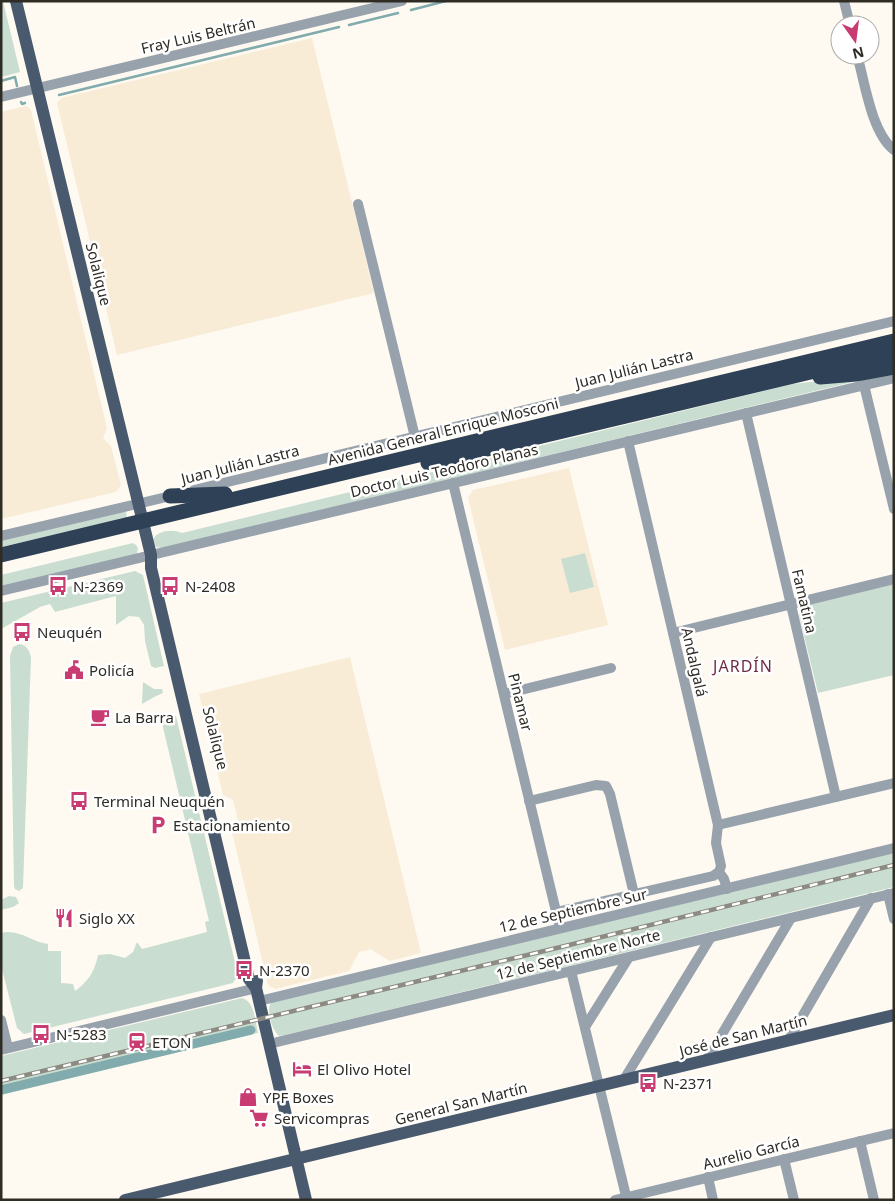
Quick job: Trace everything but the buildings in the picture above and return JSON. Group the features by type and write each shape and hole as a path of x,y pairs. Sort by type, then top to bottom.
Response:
{"highway":[{"name":"Avenida General Enrique Mosconi","path":"1,566 272,490 894,340"},
{"name":"Avenida General Enrique Mosconi","path":"1,555 144,526 894,352"},
{"path":"774,381 856,374 894,367"},
{"path":"170,496 216,495 272,490"}],"main road":[{"name":"Solalique","path":"16,1 151,555 151,568 249,979 257,994 306,1200"},
{"name":"José de San Martín","path":"600,1086 894,1016"},
{"name":"General San Martín","path":"125,1200 600,1086"}],"street":[{"name":"Fray Luis Beltrán","path":"1,97 402,1"},
{"path":"844,1 848,15"},
{"path":"861,65 875,122 884,140 894,150"},
{"path":"358,204 415,437"},
{"name":"Juan Julián Lastra","path":"1,536 894,321"},
{"name":"Doctor Luis Teodoro Planas","path":"1,591 894,378"},
{"path":"864,385 894,509"},
{"name":"Famatina","path":"746,413 836,797"},
{"name":"Andalgalá","path":"628,441 718,825 716,844 720,866 719,872 727,888"},
{"name":"Pinamar","path":"452,483 560,928"},
{"path":"673,633 894,579"},
{"path":"504,694 611,668"},
{"path":"718,825 894,783"},
{"path":"529,801 596,785 606,786 610,794 634,894"},
{"name":"12 de Septiembre Sur","path":"5,1049 560,928 894,848"},
{"path":"556,912 715,876 719,872"},
{"path":"891,893 894,919"},
{"name":"12 de Septiembre Norte","path":"269,1044 891,893"},
{"path":"788,1041 871,898"},
{"path":"706,1060 791,918"},
{"path":"623,1081 711,937"},
{"path":"585,1027 629,957"},
{"path":"571,971 627,1198"},
{"path":"1,1020 5,1049"},
{"name":"Aurelio García","path":"615,1200 894,1132"},
{"path":"860,1141 874,1200"},
{"path":"784,1159 794,1200"},
{"path":"708,1177 713,1200"}],"shaded area":[{"path":"312,38 374,293 117,355 57,103 61,98"},
{"path":"26,106 31,110 107,428 103,438 111,446 121,485 116,492 1,519 1,112"},
{"path":"569,468 608,625 505,650 468,498 473,490"},
{"path":"350,657 421,953 390,961 370,949 359,952 349,971 275,989 268,985 232,832 239,824 233,800 223,795 199,694"}],"green space":[{"path":"1,1 3,1 20,72 1,77"},
{"path":"894,372 163,548 156,547 153,540 158,534 166,531 182,533 793,384"},
{"path":"123,511 126,512 127,518 1,547 1,540"},
{"path":"133,543 138,548 137,554 1,587 1,575"},
{"path":"585,553 594,587 570,593 561,559"},
{"path":"135,571 143,575 164,666 155,668 151,666 145,641 144,625 139,617 129,616 116,625 116,596 55,612 50,604 40,607 1,629 1,603"},
{"path":"894,583 894,675 818,693 799,615 800,609 803,605"},
{"path":"19,644 27,648 31,657 23,888 19,891 14,886 10,656 13,647"},
{"path":"143,682 154,689 162,689 163,693 142,704"},
{"path":"176,716 238,975 233,983 24,1034 17,1028 1,965 1,933 13,932 48,944 48,951 61,951 61,983 73,984 75,991 90,976 98,955 110,954 125,958 133,952 137,942 142,949 207,932 205,922 209,921 162,723 165,719"},
{"path":"894,851 894,887 285,1035 279,1036 270,1020 269,1010 271,1002"},
{"path":"9,896 16,897 19,903 13,907 1,910 1,900"},
{"path":"242,998 250,1003 252,1007 258,1033 1,1095 1,1056"}],"waterway":[{"path":"411,10 446,1"},
{"path":"349,25 398,13"},
{"path":"59,95 339,27"},
{"path":"1,81 15,77 17,86"},
{"path":"21,102 22,104 25,103"},
{"path":"1,1090 251,1030"}],"railway":[{"path":"1,1081 894,865"}],"place":[{"name":"N-2369","path":"58,586"},
{"name":"N-2408","path":"170,586"},
{"name":"Neuquén","path":"22,632"},
{"name":"Policía","path":"74,670"},
{"name":"La Barra","path":"100,717"},
{"name":"Terminal Neuquén","path":"79,801"},
{"name":"Estacionamiento","path":"158,825"},
{"name":"Siglo XX","path":"64,918"},
{"name":"N-2370","path":"244,970"},
{"name":"N-5283","path":"41,1034"},
{"name":"ETON","path":"137,1042"},
{"name":"El Olivo Hotel","path":"302,1069"},
{"name":"N-2371","path":"648,1083"},
{"name":"YPF Boxes","path":"248,1097"},
{"name":"Servicompras","path":"259,1118"}],"district":[{"name":"JARDÍN","path":"743,666"}]}
